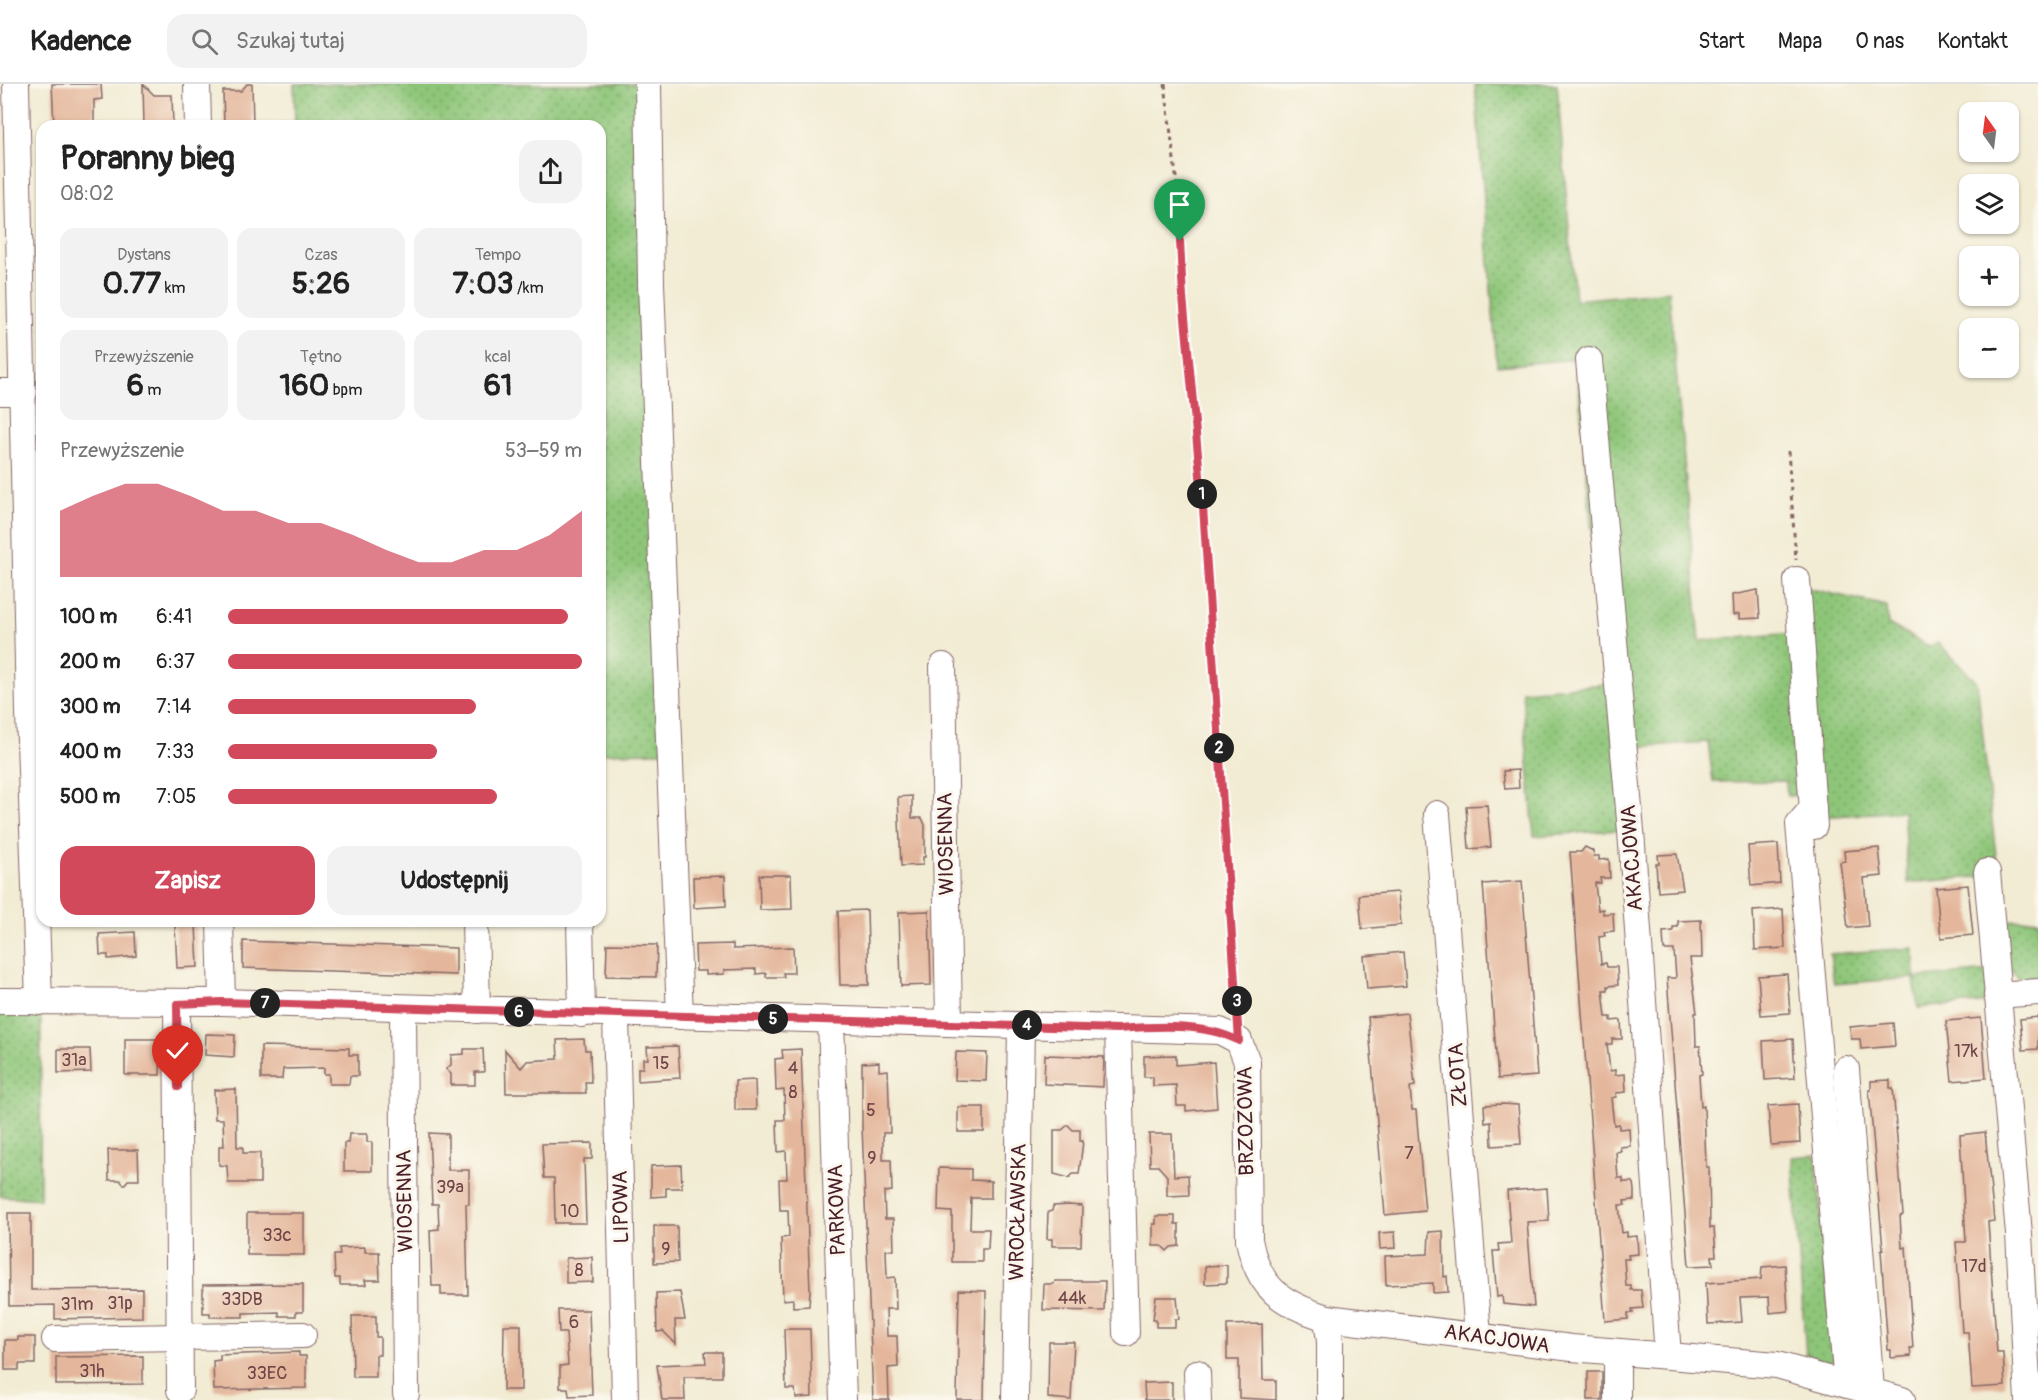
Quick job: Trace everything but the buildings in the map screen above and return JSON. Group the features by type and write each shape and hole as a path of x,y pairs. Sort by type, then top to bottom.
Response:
{"street":[{"path":"16,84 12,392 29,712 36,915"},
{"path":"197,84 198,120"},
{"path":"648,84 651,284 680,1016"},
{"name":"AKACJOWA","path":"1589,360 1631,831 1668,1356"},
{"path":"1797,580 1813,808 1798,824 1819,1084 1859,1388"},
{"name":"WIOSENNA","path":"943,666 949,1022"},
{"name":"ZŁOTA","path":"1437,814 1478,1335"},
{"path":"1987,872 2019,1234 2028,1400"},
{"path":"36,927 39,1002"},
{"path":"220,927 222,1002"},
{"path":"475,927 477,1010"},
{"path":"580,927 582,1014"},
{"path":"1997,995 2038,992"},
{"path":"0,1001 177,1004 222,1002 616,1015 1021,1024 1118,1029 1141,1027 1220,1031 1239,1041"},
{"path":"177,1004 180,1390"},
{"name":"WIOSENNA","path":"403,1008 406,1394"},
{"name":"LIPOWA","path":"616,1015 625,1400"},
{"name":"PARKOWA","path":"831,1020 843,1400"},
{"name":"WROCŁAWSKA","path":"1015,1400 1021,1024"},
{"path":"1118,1029 1126,1333"},
{"name":"BRZOZOWA","path":"1239,1041 1247,1062 1249,1240 1254,1265 1263,1280 1280,1298 1299,1310 1327,1318"},
{"path":"1846,1070 1859,1388"},
{"path":"1327,1318 1330,1342 1330,1400"},
{"name":"AKACJOWA","path":"1327,1318 1617,1352 1777,1365 1902,1400"},
{"path":"55,1339 303,1335"},
{"path":"1617,1352 1617,1400"},
{"path":"1197,1373 1198,1400"}],"path":[{"name":"BRZOZOWA","path":"1165,84 1177,184 1183,297 1203,507 1239,1041"},
{"path":"1788,451 1797,580"}],"green space":[{"path":"294,84 644,84 663,752 606,753 606,120 295,120"},
{"path":"1475,84 1557,84 1575,300 1669,291 1700,641 1793,633 1807,795 1787,796 1786,781 1713,782 1708,742 1635,747 1619,830 1534,836 1522,691 1606,684 1576,359 1497,366"},
{"path":"1802,587 1887,606 1888,624 1928,646 1938,643 1977,682 1998,875 1908,883 1903,811 1821,817"},
{"path":"2038,919 2038,983 2026,981 2011,970 2003,942 2002,921"},
{"path":"1914,948 1915,978 1989,971 1991,1002 1918,1008 1914,978 1834,984 1830,954"},
{"path":"0,1012 41,1016 40,1199 0,1196"},
{"path":"1816,1155 1834,1364 1806,1355 1792,1157"}],"route":[{"path":"178,1087 177,1004 222,1002 582,1014 1021,1024 1118,1029 1141,1027 1220,1031 1239,1041 1231,885 1215,712 1203,507 1183,297 1180,241"}]}
